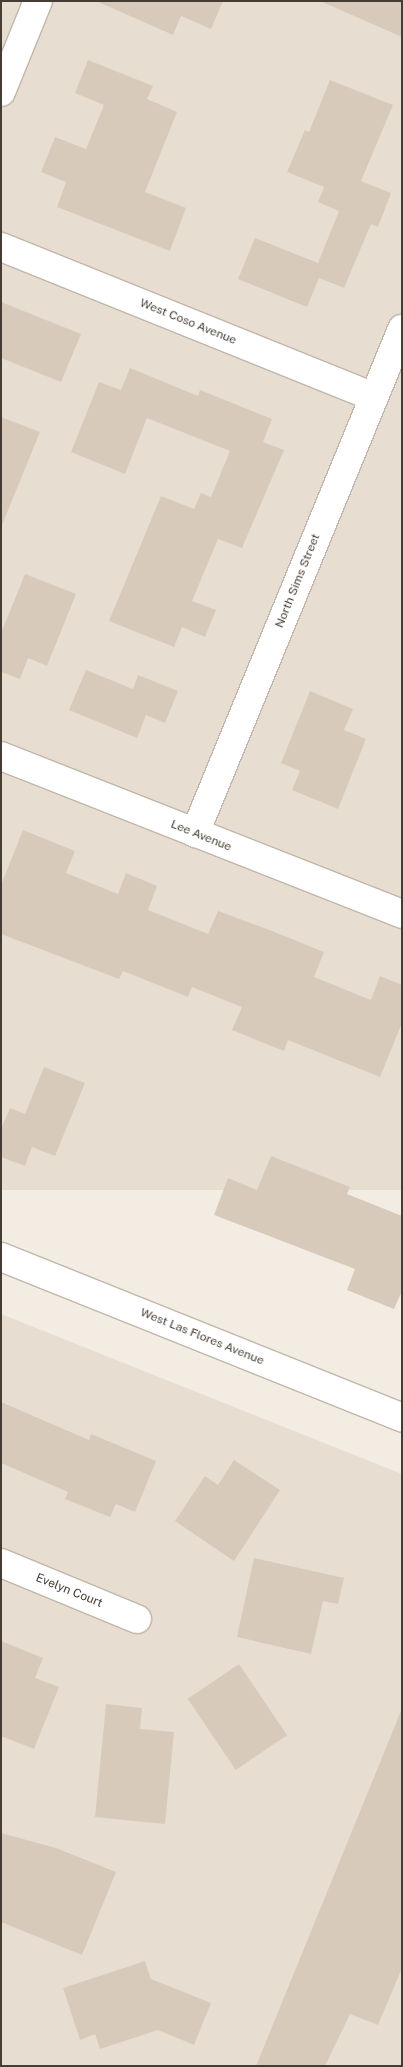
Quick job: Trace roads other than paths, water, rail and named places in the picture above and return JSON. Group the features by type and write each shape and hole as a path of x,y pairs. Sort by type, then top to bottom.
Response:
{"street":[{"path":"1,92 38,1"},
{"name":"West Coso Avenue","path":"1,247 374,397"},
{"name":"North Sims Street","path":"195,833 402,328"},
{"name":"Lee Avenue","path":"1,756 402,914"},
{"name":"West Las Flores Avenue","path":"1,1257 402,1417"},
{"name":"Evelyn Court","path":"1,1563 137,1619"}]}
